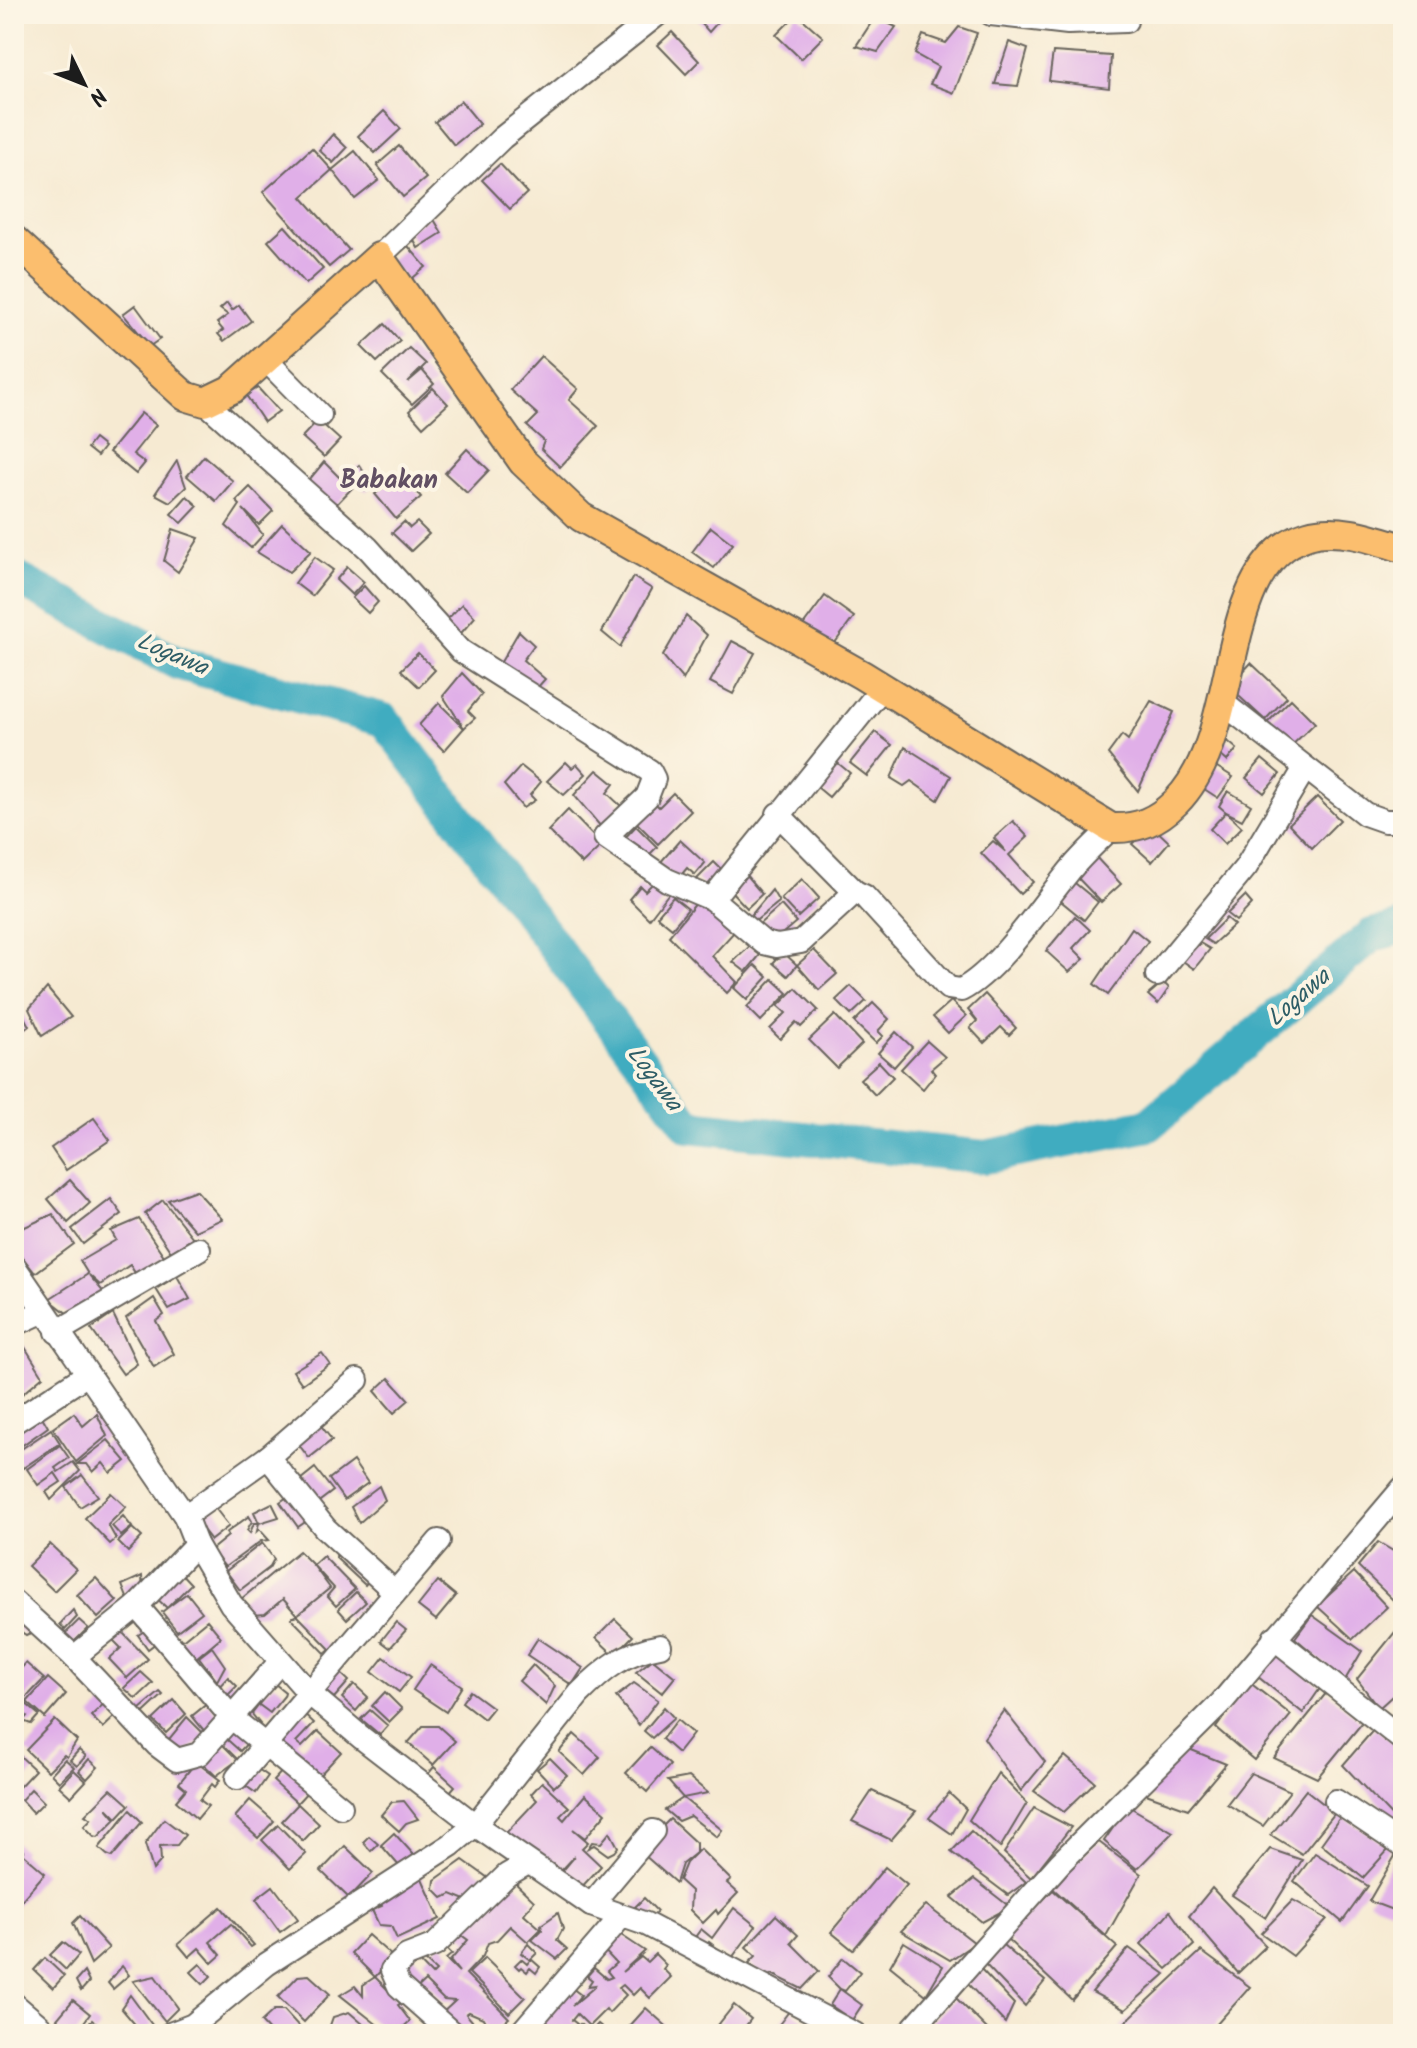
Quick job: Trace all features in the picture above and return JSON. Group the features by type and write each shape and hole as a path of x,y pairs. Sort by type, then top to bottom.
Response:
{"main road":[{"path":"14,240 185,396 205,402 232,389 379,257 523,462 556,498 622,542 882,688 1111,828 1149,823 1185,794 1208,756 1247,603 1256,577 1274,554 1310,534 1340,532 1403,548"}],"street":[{"path":"379,257 502,138 658,14"},
{"path":"991,14 1068,23 1126,21"},
{"path":"265,359 320,415"},
{"path":"205,402 368,548 461,651 650,771 654,779 647,797 605,837 667,880 712,899 764,943 788,945 801,942 855,892"},
{"path":"712,899 882,688"},
{"path":"1223,703 1371,818 1403,821"},
{"path":"1157,975 1246,867 1305,768"},
{"path":"778,814 855,892 864,896 943,984 961,990 991,964 1034,917 1069,871 1111,828"},
{"path":"57,1332 199,1249"},
{"path":"14,1266 185,1516 196,1544 231,1604 309,1693 475,1825 591,1905 620,1918 646,1924 848,2032"},
{"path":"14,1325 44,1311"},
{"path":"14,1422 86,1375"},
{"path":"185,1516 268,1457 357,1380"},
{"path":"268,1457 325,1528 395,1592"},
{"path":"908,2034 1060,1863 1221,1703 1403,1488"},
{"path":"237,1778 439,1541"},
{"path":"74,1657 137,1606 196,1544"},
{"path":"14,1602 74,1657 157,1745 177,1760 199,1754 280,1662"},
{"path":"137,1606 232,1718 341,1807"},
{"path":"1274,1638 1403,1740"},
{"path":"170,2034 193,2025 267,1964 451,1845 475,1825 579,1694 598,1675 619,1658 660,1646"},
{"path":"1336,1801 1403,1846"},
{"path":"591,1905 653,1831"},
{"path":"453,2034 399,1986 392,1970 407,1956 435,1945 507,1875 528,1863"},
{"path":"520,2034 620,1918"},
{"path":"14,2004 49,2034"}],"building":[{"path":"693,14 725,14 709,32"},
{"path":"797,14 823,37 801,59 776,35"},
{"path":"875,17 896,27 878,52 856,46"},
{"path":"959,27 977,33 954,93 930,84 938,67 915,54 923,35 946,43"},
{"path":"672,32 699,61 686,74 658,45"},
{"path":"1009,42 1028,49 1018,86 995,84"},
{"path":"1053,52 1111,56 1109,88 1049,81"},
{"path":"461,101 480,124 454,145 435,122"},
{"path":"384,111 401,129 375,153 358,136"},
{"path":"333,134 347,148 333,163 319,150"},
{"path":"399,146 426,178 403,197 377,165"},
{"path":"312,148 332,170 302,197 349,250 329,267 263,192"},
{"path":"355,151 379,180 355,199 332,170"},
{"path":"500,164 527,193 510,209 482,180"},
{"path":"432,216 442,233 418,248 408,230"},
{"path":"285,226 323,269 306,284 268,241"},
{"path":"408,246 426,267 408,282 390,261"},
{"path":"227,303 232,310 239,305 251,321 224,341 218,334 223,330 217,323 228,315 220,309"},
{"path":"135,305 160,339 150,346 123,314"},
{"path":"385,324 400,341 377,362 361,346"},
{"path":"409,348 426,364 408,382 422,370 434,384 412,404 382,374"},
{"path":"541,356 578,389 569,400 598,426 560,467 541,449 544,441 527,426 538,415 510,390"},
{"path":"258,388 279,411 264,422 246,395"},
{"path":"433,388 448,404 423,427 409,411"},
{"path":"141,413 156,425 133,454 145,463 136,474 109,452"},
{"path":"318,420 340,440 324,457 302,437"},
{"path":"94,439 104,447 97,456 87,448"},
{"path":"467,449 489,470 467,493 445,473"},
{"path":"204,456 233,481 216,501 187,476"},
{"path":"177,461 186,487 170,502 155,494"},
{"path":"324,462 343,481 359,465 373,485 366,491 357,483 329,512 304,486"},
{"path":"400,473 421,497 396,519 375,494"},
{"path":"250,487 273,511 259,525 243,509 263,535 251,548 226,526 240,505 236,501"},
{"path":"187,496 198,506 182,523 171,514"},
{"path":"404,522 410,528 417,522 429,534 411,551 392,533"},
{"path":"282,524 311,551 289,572 257,552"},
{"path":"711,527 733,544 714,568 692,552"},
{"path":"173,529 199,538 178,572 164,561"},
{"path":"315,557 333,570 312,596 295,583"},
{"path":"347,567 364,582 352,595 336,580"},
{"path":"633,577 652,589 620,647 602,632"},
{"path":"364,586 378,602 368,613 352,598"},
{"path":"825,596 854,617 831,648 802,627"},
{"path":"462,604 475,617 456,639 438,629"},
{"path":"686,616 707,635 683,680 663,656"},
{"path":"519,631 534,645 523,660 545,679 529,697 498,667"},
{"path":"732,641 755,653 733,694 710,682"},
{"path":"418,653 435,670 419,687 401,670"},
{"path":"1251,663 1287,697 1265,720 1229,687"},
{"path":"462,673 482,694 468,711 475,718 464,728 443,696"},
{"path":"1291,699 1315,723 1286,751 1263,727"},
{"path":"1151,701 1174,712 1138,791 1108,754 1122,735 1128,740"},
{"path":"439,703 464,728 444,751 419,725"},
{"path":"875,732 892,745 867,776 850,763"},
{"path":"1223,737 1237,749 1227,761 1213,749"},
{"path":"905,747 951,776 938,800 911,781 904,786 891,778"},
{"path":"833,759 850,773 829,797 812,783"},
{"path":"1262,759 1280,774 1264,793 1246,778"},
{"path":"566,762 572,768 577,764 586,774 564,795 547,781"},
{"path":"1209,762 1233,777 1218,798 1195,783"},
{"path":"521,766 541,782 530,795 535,800 523,808 504,785"},
{"path":"597,770 614,784 607,793 622,807 601,827 574,795"},
{"path":"1228,791 1251,805 1242,820 1219,806"},
{"path":"673,793 691,811 658,844 636,822 655,803 659,807"},
{"path":"1317,797 1340,820 1312,848 1289,824"},
{"path":"568,810 602,845 582,864 548,831"},
{"path":"1226,812 1242,827 1225,844 1210,829"},
{"path":"1013,821 1028,837 1009,855 1033,882 1020,894 981,853 993,841 1006,852 994,838"},
{"path":"1151,825 1169,842 1152,862 1132,844"},
{"path":"636,826 657,847 643,861 623,840"},
{"path":"680,840 705,863 695,875 687,868 677,880 659,864"},
{"path":"1093,854 1121,884 1101,902 1073,873"},
{"path":"714,862 728,876 711,893 697,879"},
{"path":"745,874 762,894 747,908 729,889"},
{"path":"802,879 819,898 798,917 781,899"},
{"path":"1070,879 1098,902 1084,920 1056,897"},
{"path":"655,881 669,893 649,919 629,899 640,886 645,891"},
{"path":"772,890 779,902 753,923 743,925"},
{"path":"1245,896 1252,904 1236,921 1227,914"},
{"path":"673,897 688,909 672,928 657,916"},
{"path":"697,902 735,931 712,956 737,982 727,993 669,936"},
{"path":"781,905 796,922 771,943 757,926"},
{"path":"1075,916 1090,930 1073,948 1084,959 1069,972 1046,951"},
{"path":"1226,918 1234,925 1213,944 1205,939"},
{"path":"1132,928 1148,941 1108,995 1094,984"},
{"path":"1200,943 1210,949 1194,969 1183,961"},
{"path":"750,946 760,955 746,972 733,962"},
{"path":"814,950 837,974 819,990 797,965"},
{"path":"783,952 797,965 788,976 773,963"},
{"path":"755,965 768,977 747,1000 734,988"},
{"path":"773,979 788,993 761,1021 747,1007"},
{"path":"1163,982 1169,988 1158,1004 1148,995"},
{"path":"851,986 866,1001 851,1015 836,1000"},
{"path":"47,988 71,1017 42,1036 29,1009"},
{"path":"796,988 818,1010 801,1027 796,1022 780,1039 770,1029 786,1013 778,1006"},
{"path":"985,994 1016,1028 1009,1035 1001,1027 984,1043 970,1028 977,1021 968,1010"},
{"path":"14,998 29,1026 14,1038"},
{"path":"951,1001 966,1016 948,1033 933,1017"},
{"path":"873,1003 889,1019 878,1031 883,1036 876,1043 854,1022"},
{"path":"835,1015 862,1044 837,1068 809,1040"},
{"path":"896,1032 912,1047 894,1067 878,1053"},
{"path":"927,1041 945,1057 931,1069 935,1074 923,1089 901,1069"},
{"path":"879,1062 893,1077 875,1095 860,1079"},
{"path":"94,1118 110,1140 66,1170 51,1148"},
{"path":"70,1180 90,1203 68,1223 48,1199"},
{"path":"196,1190 222,1219 195,1231 168,1200"},
{"path":"111,1199 122,1214 83,1244 72,1229"},
{"path":"163,1200 193,1238 171,1252 145,1214"},
{"path":"53,1214 74,1244 35,1273 14,1246 14,1232"},
{"path":"139,1219 164,1256 137,1276 130,1265 100,1285 89,1275 106,1295 68,1314 49,1299 88,1274 80,1261 116,1240 111,1231"},
{"path":"177,1276 190,1299 169,1310 156,1289"},
{"path":"154,1298 164,1315 156,1321 174,1354 154,1367 126,1318"},
{"path":"113,1314 137,1364 123,1374 91,1329"},
{"path":"18,1336 43,1376 14,1401 14,1340"},
{"path":"322,1353 330,1364 302,1384 293,1371"},
{"path":"389,1378 409,1400 394,1413 375,1391"},
{"path":"74,1413 83,1426 97,1414 107,1436 76,1462 53,1428"},
{"path":"41,1415 48,1427 14,1451 14,1433"},
{"path":"319,1423 332,1440 309,1458 296,1441"},
{"path":"51,1429 60,1443 23,1468 14,1454"},
{"path":"108,1440 126,1461 111,1473 103,1463 93,1472 87,1464 77,1464"},
{"path":"60,1445 69,1458 55,1468 58,1472 73,1462 80,1471 51,1500 46,1492 61,1482 55,1473 38,1485 27,1469"},
{"path":"353,1461 368,1483 344,1500 329,1479"},
{"path":"315,1468 333,1491 312,1507 295,1484"},
{"path":"82,1475 98,1496 80,1507 66,1487"},
{"path":"379,1486 385,1500 359,1523 351,1507"},
{"path":"111,1493 126,1507 108,1525 116,1539 110,1544 85,1518"},
{"path":"293,1493 311,1518 298,1527 280,1502"},
{"path":"272,1503 279,1517 259,1523 254,1512"},
{"path":"215,1508 229,1526 211,1540 197,1522"},
{"path":"123,1516 132,1527 121,1536 112,1526"},
{"path":"249,1516 252,1521 247,1530 250,1533 254,1523 259,1523 257,1531 259,1529 269,1540 261,1541 225,1567 211,1550 228,1536 226,1533"},
{"path":"132,1528 142,1537 128,1552 118,1542"},
{"path":"1378,1542 1403,1557 1403,1592 1393,1600 1358,1566"},
{"path":"262,1543 274,1559 269,1568 240,1590 226,1571"},
{"path":"50,1544 76,1569 54,1591 28,1566"},
{"path":"337,1545 371,1578 365,1585 336,1558"},
{"path":"299,1551 330,1588 297,1615 283,1599 265,1614 243,1616 234,1605"},
{"path":"323,1556 355,1589 336,1606 327,1596 334,1588 313,1565"},
{"path":"178,1570 191,1584 167,1608 153,1595"},
{"path":"1354,1572 1387,1607 1353,1639 1317,1606"},
{"path":"142,1576 143,1594 128,1600 122,1585"},
{"path":"96,1578 117,1601 98,1618 77,1595"},
{"path":"438,1581 456,1596 436,1620 418,1606"},
{"path":"356,1592 366,1602 347,1619 338,1609"},
{"path":"187,1593 202,1612 177,1631 162,1612"},
{"path":"14,1608 38,1629 26,1635 14,1627"},
{"path":"73,1610 77,1617 65,1630 60,1624"},
{"path":"297,1615 330,1649 325,1653 291,1618"},
{"path":"1312,1615 1362,1651 1345,1680 1295,1638"},
{"path":"615,1619 633,1636 614,1655 596,1638"},
{"path":"79,1620 88,1628 70,1646 62,1637"},
{"path":"207,1620 221,1637 190,1663 175,1646"},
{"path":"396,1622 406,1630 390,1648 381,1641"},
{"path":"1403,1622 1403,1686 1379,1708 1357,1679"},
{"path":"151,1627 160,1640 148,1649 138,1635"},
{"path":"121,1631 148,1659 127,1678 109,1659 121,1648 113,1640"},
{"path":"538,1638 583,1668 572,1685 527,1655"},
{"path":"212,1647 225,1666 217,1681 199,1657"},
{"path":"1278,1652 1321,1687 1303,1713 1257,1676"},
{"path":"384,1657 411,1677 399,1692 372,1672"},
{"path":"653,1659 675,1677 662,1693 636,1672"},
{"path":"26,1663 44,1679 21,1703 14,1696 14,1676"},
{"path":"430,1665 462,1686 446,1712 413,1690"},
{"path":"533,1665 555,1686 546,1705 519,1681"},
{"path":"334,1667 349,1681 334,1698 318,1685"},
{"path":"141,1672 153,1683 136,1699 124,1688"},
{"path":"228,1677 237,1686 223,1700 215,1691"},
{"path":"48,1678 66,1694 45,1718 27,1702"},
{"path":"1249,1682 1291,1715 1254,1760 1216,1728"},
{"path":"634,1683 658,1700 639,1725 616,1697"},
{"path":"275,1684 285,1692 284,1696 270,1713 259,1705 252,1714 260,1724 251,1733 237,1718"},
{"path":"354,1684 368,1697 356,1711 342,1698"},
{"path":"470,1691 493,1708 484,1719 462,1702"},
{"path":"160,1692 163,1695 137,1719 133,1715"},
{"path":"385,1692 402,1709 389,1722 372,1706"},
{"path":"1327,1692 1362,1723 1317,1778 1274,1758"},
{"path":"111,1697 123,1709 103,1728 91,1716"},
{"path":"174,1700 186,1714 166,1733 153,1720"},
{"path":"25,1703 39,1715 31,1724 23,1721 27,1716 19,1709"},
{"path":"208,1703 222,1720 206,1733 192,1716"},
{"path":"664,1707 674,1718 652,1738 644,1731"},
{"path":"298,1708 314,1723 296,1742 302,1747 318,1731 341,1752 316,1779 270,1739"},
{"path":"370,1710 388,1726 380,1735 361,1719"},
{"path":"1004,1710 1045,1762 1021,1791 984,1738"},
{"path":"187,1717 207,1737 180,1755 165,1744"},
{"path":"55,1720 77,1741 67,1757 64,1755 48,1771 26,1750"},
{"path":"677,1720 693,1734 678,1753 662,1739"},
{"path":"234,1721 252,1738 240,1751 222,1735"},
{"path":"423,1726 438,1726 455,1741 433,1765 408,1743"},
{"path":"1375,1728 1403,1751 1403,1828 1343,1765"},
{"path":"574,1734 600,1757 584,1775 559,1752"},
{"path":"217,1739 238,1760 216,1776 197,1758"},
{"path":"650,1747 670,1765 647,1792 626,1773"},
{"path":"1189,1749 1226,1764 1188,1809 1146,1794"},
{"path":"79,1750 86,1756 77,1766 70,1760"},
{"path":"18,1754 35,1770 18,1788 14,1784 14,1758"},
{"path":"1065,1756 1095,1782 1064,1812 1034,1791"},
{"path":"550,1758 567,1775 554,1787 537,1769"},
{"path":"65,1759 74,1767 59,1782 51,1774"},
{"path":"89,1759 98,1767 87,1779 79,1771"},
{"path":"196,1762 220,1780 215,1787 212,1784 200,1800 208,1806 197,1819 176,1801 186,1789 179,1783"},
{"path":"255,1767 268,1776 256,1793 243,1784"},
{"path":"286,1767 309,1790 297,1803 273,1781"},
{"path":"434,1767 455,1786 449,1793 428,1774"},
{"path":"74,1770 86,1781 71,1797 59,1786"},
{"path":"998,1773 1027,1803 1000,1848 969,1820"},
{"path":"1251,1773 1290,1791 1263,1826 1227,1804"},
{"path":"689,1777 708,1793 683,1798 668,1781"},
{"path":"542,1782 569,1807 560,1816 564,1820 585,1795 606,1813 585,1838 573,1829 588,1842 582,1848 601,1866 578,1891 560,1874 575,1856 560,1872 504,1835 537,1800 531,1794"},
{"path":"31,1789 44,1802 33,1813 21,1800"},
{"path":"111,1789 129,1805 117,1818 107,1808 116,1819 98,1837 94,1836 84,1826 91,1819 85,1815"},
{"path":"1306,1790 1335,1813 1302,1854 1271,1835"},
{"path":"872,1791 916,1811 891,1840 852,1821"},
{"path":"949,1793 966,1809 952,1834 929,1818"},
{"path":"683,1798 722,1830 717,1837 690,1816 678,1821 665,1810"},
{"path":"250,1800 274,1821 258,1838 235,1817"},
{"path":"404,1801 418,1819 406,1823 399,1831 381,1815 392,1802"},
{"path":"298,1804 319,1824 303,1841 282,1821"},
{"path":"1128,1806 1173,1832 1137,1869 1104,1841"},
{"path":"1034,1808 1071,1827 1031,1878 1004,1853"},
{"path":"130,1810 142,1822 112,1857 107,1855 99,1848"},
{"path":"1341,1816 1390,1848 1363,1878 1321,1844"},
{"path":"164,1819 185,1835 177,1845 160,1846 161,1861 153,1870 145,1844"},
{"path":"670,1819 696,1843 696,1853 682,1864 676,1883 643,1854 650,1839"},
{"path":"278,1825 306,1854 290,1869 262,1840"},
{"path":"971,1831 1026,1882 1008,1895 951,1852"},
{"path":"610,1832 618,1847 614,1852 608,1855 594,1845 588,1848 592,1842 601,1843"},
{"path":"394,1833 414,1855 400,1867 381,1845"},
{"path":"369,1836 378,1844 371,1851 363,1842"},
{"path":"14,1841 24,1851 22,1853 45,1873 14,1909"},
{"path":"1099,1842 1141,1874 1106,1936 1049,1885"},
{"path":"345,1846 373,1873 349,1898 321,1871"},
{"path":"700,1849 731,1880 727,1883 738,1893 718,1914 716,1910 703,1923 690,1910 691,1891 679,1880 686,1863"},
{"path":"1270,1849 1302,1860 1266,1918 1232,1895"},
{"path":"1315,1853 1368,1886 1342,1922 1294,1881"},
{"path":"1395,1856 1403,1860 1403,1914 1369,1901"},
{"path":"463,1860 488,1878 468,1901 451,1894 443,1898 434,1889 435,1880"},
{"path":"885,1867 907,1885 853,1950 831,1932"},
{"path":"421,1876 440,1919 397,1939 391,1926 379,1925 372,1910 382,1906 378,1896"},
{"path":"508,1876 534,1901 524,1914 541,1929 528,1942 510,1926 497,1940 488,1943 483,1956 466,1974 509,2018 491,2034 483,2018 469,2012 466,2014 473,2022 461,2034 440,2015 455,2001 444,2000 425,1981 413,1992 394,1972 412,1954 432,1975 436,1971 424,1960 441,1943 452,1954 446,1959 459,1972 450,1961 468,1940 460,1934"},
{"path":"974,1879 1010,1907 982,1922 952,1897"},
{"path":"273,1886 298,1919 280,1932 256,1899"},
{"path":"1212,1888 1266,1946 1238,1973 1189,1916"},
{"path":"1053,1890 1117,1947 1072,2000 1005,1937"},
{"path":"644,1898 657,1911 649,1920 635,1907"},
{"path":"1293,1900 1327,1919 1293,1956 1261,1933"},
{"path":"926,1905 975,1943 950,1960 901,1931"},
{"path":"221,1907 254,1945 251,1947 231,1924 210,1942 221,1955 212,1963 199,1948 189,1957 178,1944"},
{"path":"734,1908 756,1926 731,1959 709,1942 701,1952 690,1944 701,1929 712,1938"},
{"path":"1170,1911 1194,1945 1167,1969 1141,1944"},
{"path":"558,1913 563,1929 557,1940 567,1949 557,1959 532,1940 542,1930 541,1925"},
{"path":"776,1915 798,1935 791,1943 819,1971 802,1989 772,1974 767,1980 749,1963 756,1956 746,1947"},
{"path":"80,1916 109,1948 91,1964 73,1923"},
{"path":"368,1935 393,1957 375,1977 351,1953"},
{"path":"621,1935 645,1951 622,1972 641,1957 647,1962 655,1954 666,1965 663,1969 671,1977 650,1998 640,1988 633,1995 623,1985 619,1988 626,1995 609,2013 606,2009 589,2026 577,2014 572,2020 577,2024 570,2033 525,2034 572,1988 581,1995 572,2006 593,1988 595,1985 588,1986 592,1980 587,1976 594,1968 607,1979 612,1977 607,1971 616,1963 600,1946"},
{"path":"63,1942 79,1955 66,1970 50,1955"},
{"path":"904,1942 943,1966 926,1995 890,1966"},
{"path":"528,1944 537,1953 530,1960 521,1953"},
{"path":"1003,1945 1045,1981 1025,2006 984,1963"},
{"path":"1129,1948 1165,1974 1125,2010 1092,1992"},
{"path":"1201,1951 1250,1987 1208,2034 1132,2034 1120,2027"},
{"path":"45,1958 64,1976 53,1988 34,1970"},
{"path":"485,1958 525,1997 509,2013 469,1973"},
{"path":"843,1958 860,1972 845,1991 828,1977"},
{"path":"521,1959 527,1964 531,1959 540,1967 536,1973 530,1968 527,1972 521,1967 519,1969 515,1965"},
{"path":"200,1964 211,1976 203,1984 191,1972"},
{"path":"122,1966 129,1975 113,1989 108,1983"},
{"path":"978,1966 1014,2004 1005,2023 966,1982"},
{"path":"84,1972 89,1982 81,1991 76,1981"},
{"path":"309,1975 330,1994 304,2022 278,1997 298,1976"},
{"path":"155,1976 178,2008 165,2021 133,1981"},
{"path":"375,1977 401,2003 398,2005 410,2021 396,2034 376,2034 379,2026 340,1995 355,1986 363,1996 363,1985"},
{"path":"840,1989 862,2005 852,2020 830,2005"},
{"path":"130,1995 152,2025 143,2034 121,2008"},
{"path":"956,1998 992,2034 918,2034"},
{"path":"73,2000 90,2014 75,2034 63,2034 52,2025"},
{"path":"734,2005 751,2019 744,2028 751,2034 711,2034"},
{"path":"646,2008 672,2034 635,2034 628,2028"},
{"path":"274,2010 284,2010 303,2031 272,2034 261,2022"},
{"path":"790,2010 825,2034 776,2034 774,2031"},
{"path":"349,2012 374,2034 331,2034 328,2031 333,2017"},
{"path":"92,2020 100,2027 95,2034 86,2027"},
{"path":"580,2024 590,2033 598,2024 610,2034 572,2034"}],"waterway":[{"name":"Logawa","path":"14,577 177,663 384,720 689,1126 985,1157 1149,1125 1372,935 1403,927"}],"district":[{"name":"Babakan","path":"389,481"}]}
